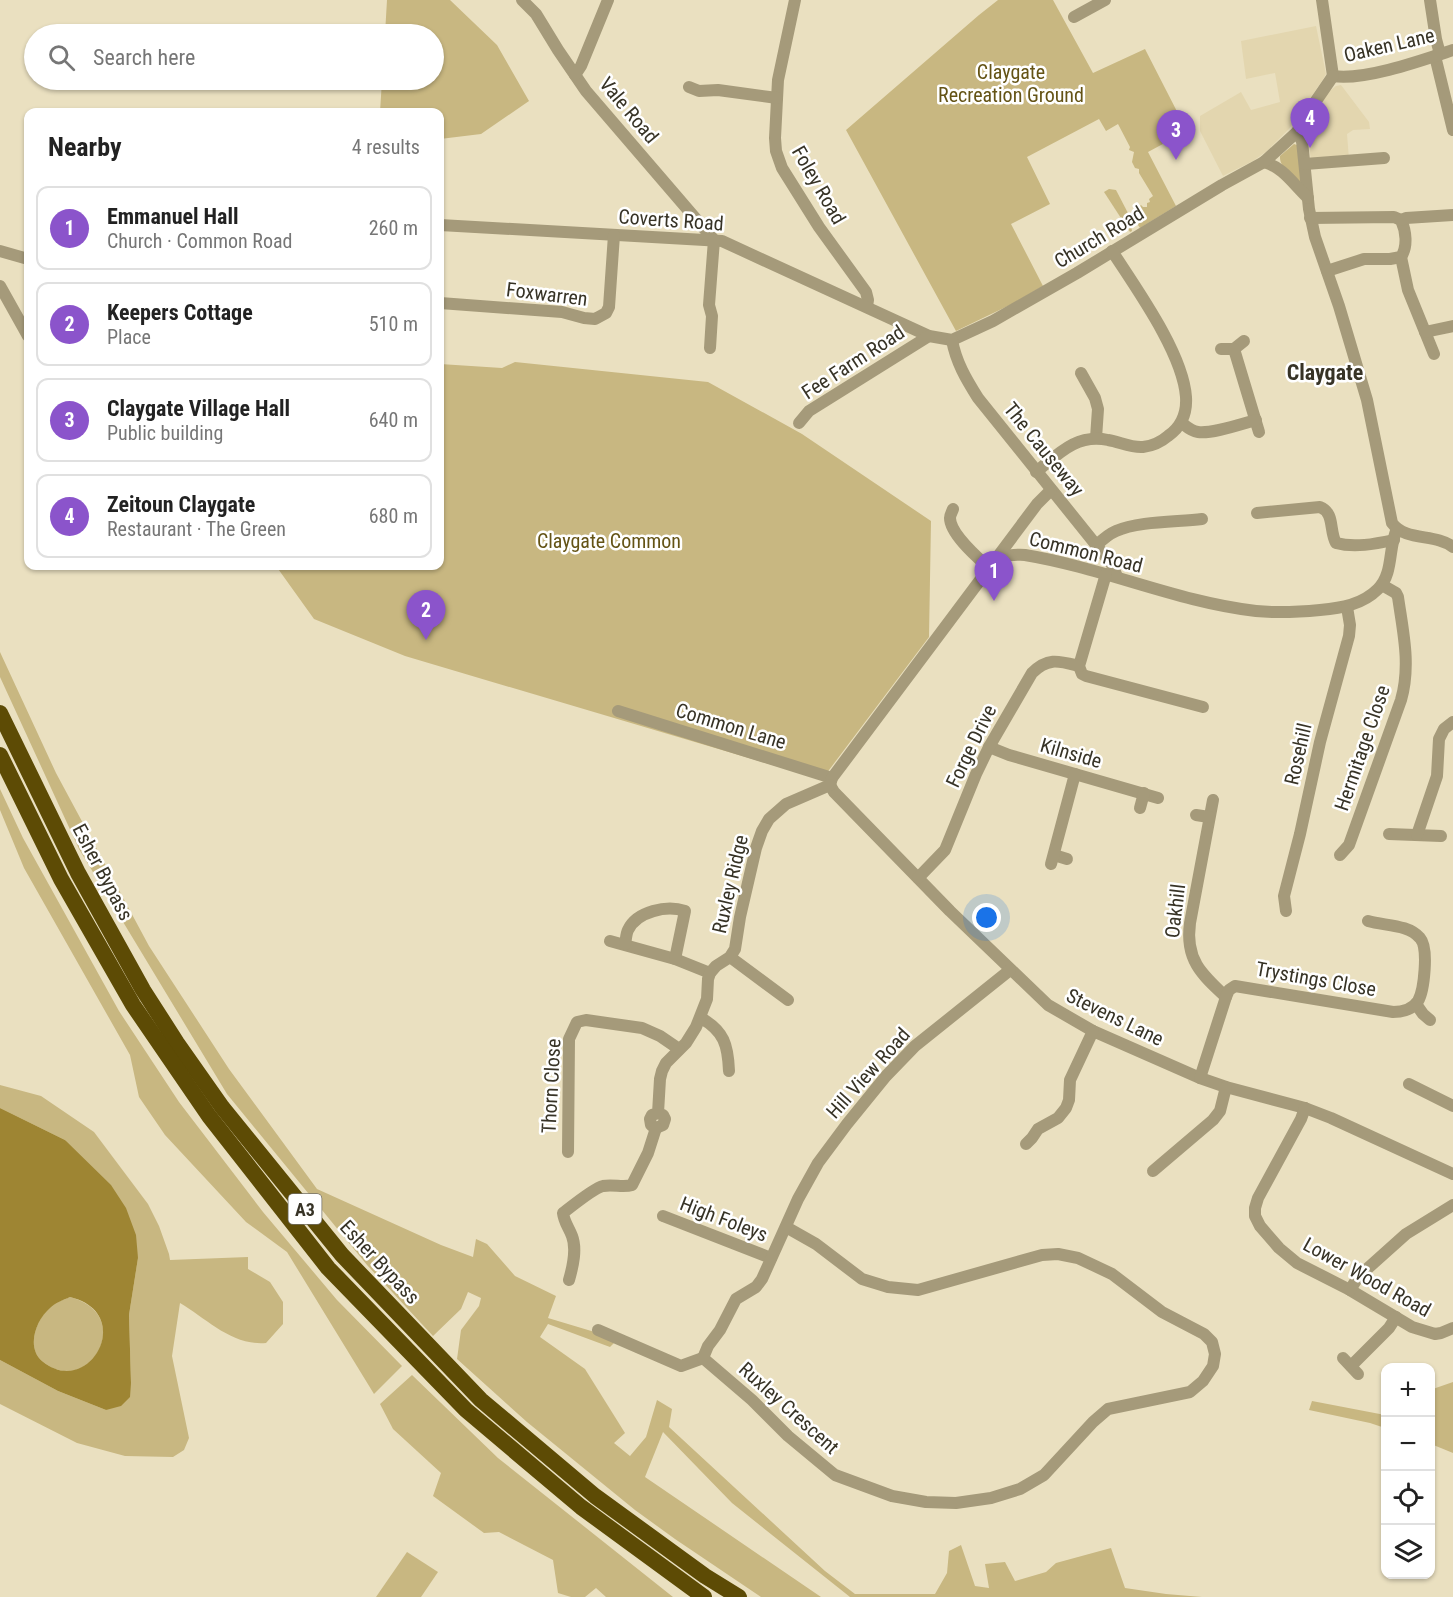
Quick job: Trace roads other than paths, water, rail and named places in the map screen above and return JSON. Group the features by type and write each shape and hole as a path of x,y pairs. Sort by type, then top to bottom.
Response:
{"highway":[{"name":"Esher Bypass","path":"0,713 78,873 143,990 222,1107 342,1255 481,1400 595,1496 705,1576 740,1597"},
{"name":"Esher Bypass","path":"0,755 61,879 133,1005 209,1116 328,1268 466,1410 581,1507 704,1597"}],"street":[{"name":"Vale Road","path":"522,0 536,14 586,91 714,240"},
{"path":"575,75 581,66 608,0"},
{"name":"Foley Road","path":"795,0 778,80 775,138 778,158 819,227 866,292 867,306"},
{"path":"1074,17 1105,0"},
{"path":"1322,0 1333,76"},
{"path":"1430,0 1448,125"},
{"name":"Oaken Lane","path":"1333,76 1343,78 1356,76 1453,50"},
{"name":"Church Road","path":"952,340 993,321 1264,162 1297,132 1306,114 1333,76"},
{"path":"689,87 699,91 718,90 777,98"},
{"path":"1297,132 1302,141 1310,218 1367,400 1389,516 1395,534 1391,562 1382,585"},
{"path":"1305,164 1384,158"},
{"path":"1264,162 1283,171 1308,198"},
{"path":"1310,218 1382,216 1401,220 1453,215"},
{"path":"1327,271 1364,259 1390,259 1401,256 1404,253 1405,236 1401,220"},
{"name":"Coverts Road","path":"444,225 714,240 731,244 929,336 952,340"},
{"name":"Foxwarren","path":"444,303 562,312 595,319 606,313 609,307 614,235"},
{"path":"710,348 712,316 709,305 714,240"},
{"path":"0,251 24,258"},
{"path":"1036,472 1073,443 1096,438 1132,447 1153,445 1165,439 1182,423 1186,398 1177,363 1159,325 1112,251"},
{"path":"1401,256 1408,290 1434,354"},
{"path":"0,286 24,329"},
{"path":"1425,332 1453,326"},
{"name":"Fee Farm Road","path":"799,423 809,411 929,336"},
{"name":"The Causeway","path":"952,340 957,361 978,398 1113,566 1116,571 1111,575"},
{"path":"1182,423 1198,432 1258,426 1239,345 1221,349"},
{"path":"1081,381 1095,398 1098,409 1096,438"},
{"path":"831,782 1037,504 1051,490"},
{"path":"1257,513 1320,507 1326,509 1336,543 1345,546 1365,544 1395,534 1440,539 1453,547"},
{"path":"953,509 950,520 956,532 974,555 989,568"},
{"path":"1097,545 1114,531 1125,528 1202,519"},
{"name":"Common Road","path":"998,556 1022,555 1111,575 1206,602 1257,611 1299,612 1347,607 1372,595 1382,585"},
{"path":"1111,575 1079,666 1082,674 1203,707"},
{"name":"Hermitage Close","path":"1340,855 1349,845 1406,682 1407,662 1398,597 1396,593 1382,585"},
{"name":"Rosehill","path":"1286,911 1284,896 1320,742 1349,636 1350,617 1347,607"},
{"name":"Forge Drive","path":"918,878 945,850 976,774 1025,683 1039,666 1046,662 1054,661 1079,666"},
{"name":"Common Lane","path":"618,711 831,782"},
{"path":"1417,835 1437,776 1439,739 1444,729 1453,722"},
{"name":"Kilnside","path":"989,747 1009,755 1158,798"},
{"path":"1067,859 1052,860 1075,774"},
{"name":"Stevens Lane","path":"831,782 834,792 918,878 1010,970 1047,1005 1061,1014 1093,1031 1200,1078 1226,1088 1305,1108 1453,1174"},
{"name":"Ruxley Ridge","path":"710,973 730,957 735,948 753,859 762,831 769,819 786,804 831,782"},
{"path":"1140,808 1144,794"},
{"name":"Oakhill","path":"1213,800 1188,940 1193,958 1202,972 1226,997"},
{"path":"1196,815 1209,817"},
{"path":"1389,834 1441,836"},
{"name":"Ruxley Ridge","path":"625,944 629,928 643,916 651,912 676,908 685,911 675,958"},
{"path":"1368,920 1399,927 1426,938 1424,946 1426,959 1421,993 1416,1004 1430,1020"},
{"path":"569,1280 574,1252 573,1238 563,1213 600,1186 626,1187 632,1185 657,1128 663,1125 663,1115 658,1113 662,1071 666,1063 686,1043 700,1018 707,999 710,973 675,958 610,941"},
{"name":"Ruxley Ridge","path":"730,957 788,1000"},
{"name":"Hill View Road","path":"786,1227 818,1163 886,1076 915,1046 1010,970"},
{"name":"Trystings Close","path":"1226,997 1232,987 1244,986 1393,1012 1403,1012 1416,1004"},
{"path":"1200,1078 1226,997"},
{"path":"700,1018 710,1023 725,1042 728,1048 729,1071"},
{"name":"Thorn Close","path":"568,1152 569,1039 578,1022 586,1020 642,1028 660,1036 679,1049"},
{"path":"1026,1144 1038,1129 1058,1118 1066,1108 1069,1100 1070,1080 1093,1031"},
{"path":"1408,1084 1453,1106"},
{"path":"1153,1171 1214,1120 1220,1111 1226,1088"},
{"name":"Lower Wood Road","path":"1305,1108 1258,1198 1255,1216 1260,1226 1288,1257 1297,1263 1350,1290 1412,1327 1428,1333 1441,1333 1453,1328"},
{"path":"1350,1290 1358,1277 1406,1234 1453,1205"},
{"name":"High Foleys","path":"663,1216 771,1258"},
{"path":"598,1330 681,1366 703,1358 736,1299 756,1287 762,1279 786,1227"},
{"name":"Ruxley Crescent","path":"703,1358 752,1400 788,1436 835,1475 892,1496 926,1502 956,1503 991,1498 1020,1489 1044,1475 1108,1409 1190,1392 1203,1381 1213,1366 1215,1354 1212,1342 1203,1334 1162,1312 1112,1274 1077,1258 1058,1254 1042,1255 918,1290 888,1287 862,1279 816,1244 786,1227"},
{"path":"1351,1366 1389,1328 1396,1317"}],"place":[{"name":"Zeitoun Claygate","path":"1310,148"},
{"name":"Claygate Village Hall","path":"1176,160"},
{"name":"Emmanuel Hall","path":"994,601"},
{"name":"Keepers Cottage","path":"426,640"}],"district":[{"name":"Claygate","path":"1325,372"}],"park label":[{"name":"Claygate Recreation Ground","path":"1011,84"},
{"name":"Claygate Common","path":"609,541"}]}
